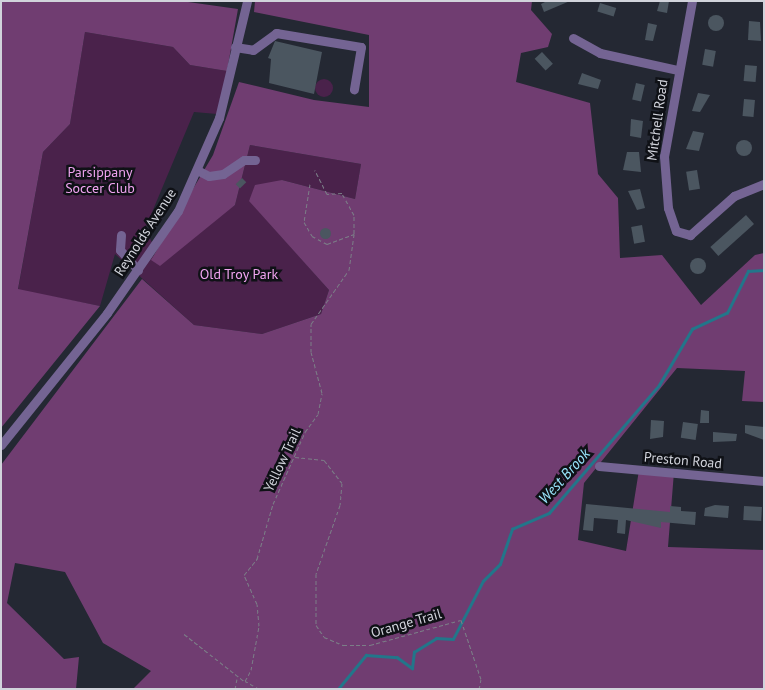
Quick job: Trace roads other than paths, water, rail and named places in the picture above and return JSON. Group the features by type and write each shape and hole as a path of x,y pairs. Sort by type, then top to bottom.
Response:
{"street":[{"name":"Reynolds Avenue","path":"1,445 138,270 178,211 221,112 247,1"},
{"name":"Mitchell Road","path":"692,1 665,140 664,179 674,227 685,235 734,196 764,184"},
{"path":"235,47 253,50 276,33 361,47 354,89"},
{"path":"573,38 610,56 678,70"},
{"path":"197,170 209,176 223,174 244,160 255,160"},
{"path":"121,235 120,250 138,270"},
{"name":"Preston Road","path":"599,466 764,481"}],"waterway":[{"name":"West Brook","path":"338,689 366,655 397,657 412,668 414,652 436,638 453,639 483,581 500,564 512,529 549,513 659,385 692,329 727,313 748,271 764,270"}],"park label":[{"name":"Parsippany Soccer Club","path":"100,180"},
{"name":"Old Troy Park","path":"239,274"}]}
